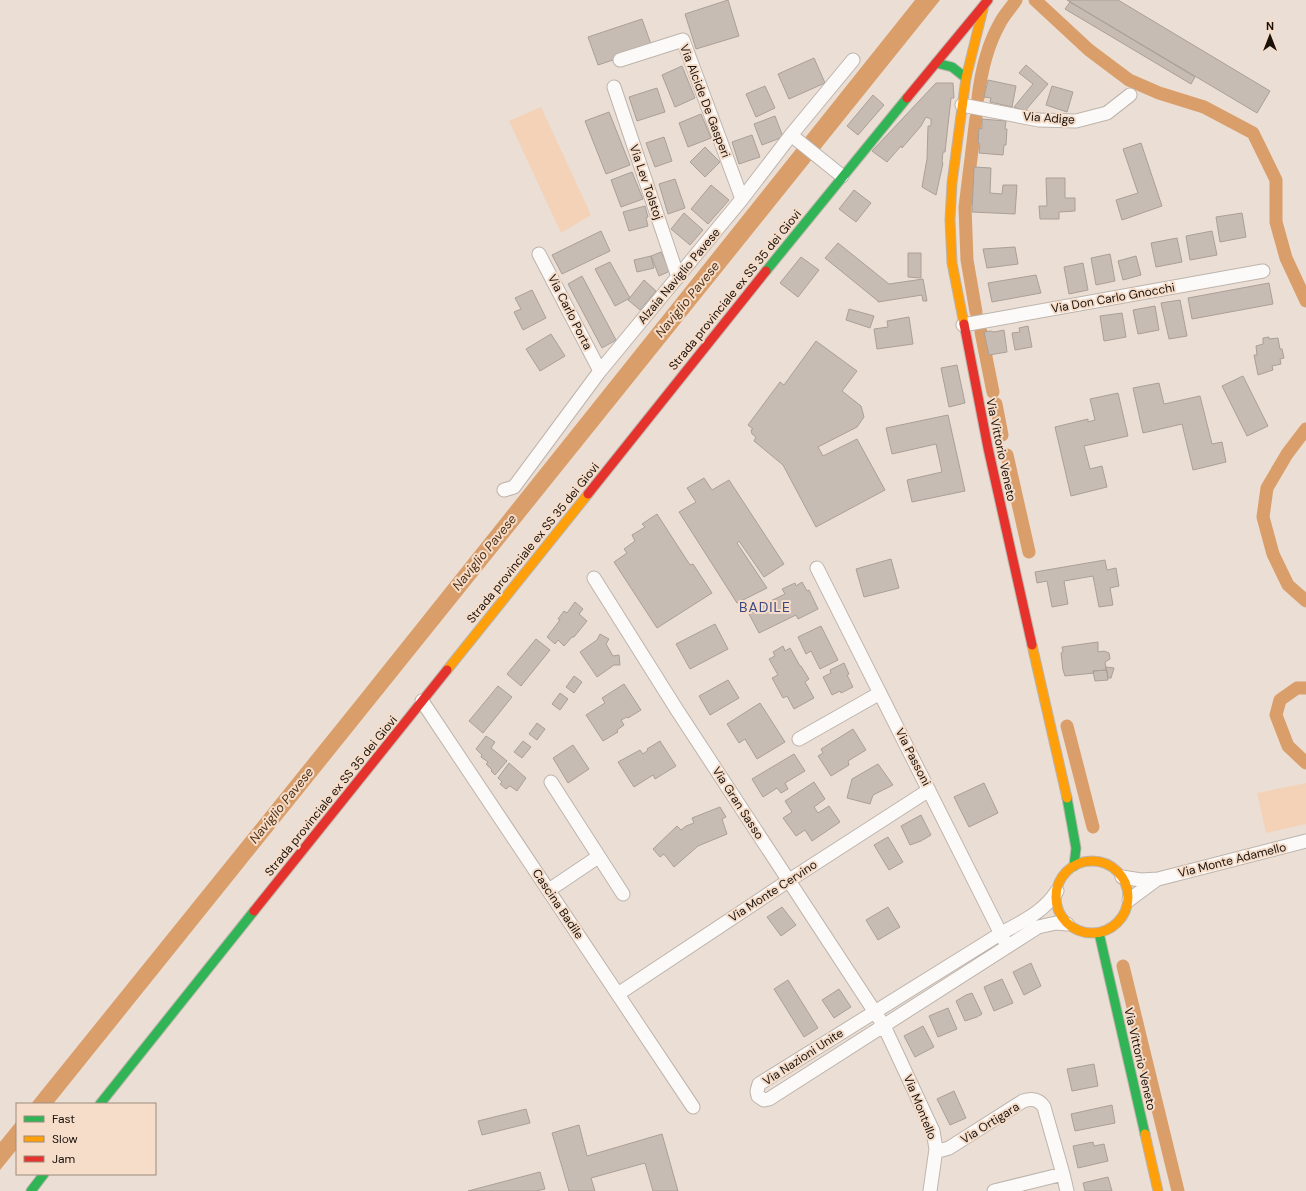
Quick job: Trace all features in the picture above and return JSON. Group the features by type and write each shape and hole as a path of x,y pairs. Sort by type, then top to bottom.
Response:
{"street":[{"name":"Strada provinciale ex SS 35 dei Giovi","path":"101,1103 842,176 986,3"},
{"name":"Via Vittorio Veneto","path":"986,3 966,78 962,105 952,183 950,220 952,263 963,325 1002,510 1072,822 1076,848 1074,866"},
{"name":"Via Alcide De Gasperi","path":"620,60 683,40 742,199"},
{"name":"Alzaia Naviglio Pavese","path":"504,490 514,487 600,371 794,138 853,60"},
{"path":"936,63 952,67 966,78"},
{"name":"Via Lev Tolstoj","path":"614,87 678,277"},
{"name":"Via Adige","path":"962,105 1039,120 1076,121 1107,113 1130,95"},
{"path":"794,138 842,176"},
{"name":"Via Carlo Porta","path":"539,254 600,371"},
{"name":"Via Don Carlo Gnocchi","path":"963,325 1264,272"},
{"name":"Via Passoni","path":"817,568 1007,947"},
{"name":"Via Gran Sasso","path":"594,578 681,716 884,1026"},
{"path":"799,739 880,693"},
{"name":"Cascina Badile","path":"422,701 693,1107"},
{"path":"551,782 623,894"},
{"name":"Via Monte Cervino","path":"618,994 788,881 929,790"},
{"name":"Via Vittorio Veneto","path":"1072,822 1095,861"},
{"name":"Via Monte Adamello","path":"1122,877 1142,880 1158,879 1306,841"},
{"path":"549,890 598,857"},
{"path":"1095,861 1115,869 1122,877 1127,888 1129,900 1126,912 1120,922 1110,929 1099,933 1088,933 1077,930 1067,924 1060,914 1056,903 1056,891 1066,872 1074,866 1084,862 1095,861"},
{"name":"Via Monte Adamello","path":"1129,900 1158,879"},
{"name":"Via Nazioni Unite","path":"1056,891 1045,906 1033,915 874,1011 759,1084 757,1090 758,1096 764,1100 769,1099 1038,927 1056,923 1067,924"},
{"name":"Via Vittorio Veneto","path":"1099,933 1158,1191"},
{"name":"Via Montello","path":"884,1026 933,1131 936,1149 930,1191"},
{"name":"Via Ortigara","path":"936,1149 942,1150 949,1148 1023,1101 1035,1099 1041,1102 1044,1107 1063,1174"},
{"path":"994,1191 1063,1174 1066,1191"},
{"path":"30,1191 43,1175"}],"shaded area":[{"path":"541,107 591,215 561,233 509,121"},
{"path":"1306,783 1306,824 1266,833 1257,793"}],"water":[{"name":"Naviglio Pavese","path":"915,0 940,0 54,1103 32,1103 354,703"},
{"path":"16,1122 16,1150 0,1170 0,1142"}],"building":[{"path":"728,0 739,36 696,49 685,14"},
{"path":"1067,0 1118,0 1270,91 1257,113"},
{"path":"1070,2 1195,77 1191,84 1065,9"},
{"path":"642,19 652,47 598,65 588,37"},
{"path":"814,58 825,83 789,99 778,74"},
{"path":"1026,65 1048,84 1025,111 1014,107 1033,84 1019,73"},
{"path":"682,66 695,98 675,107 662,75"},
{"path":"988,80 1016,86 1012,107 990,102 991,98 984,97"},
{"path":"936,83 953,83 954,98 951,98 945,152 943,152 943,163 936,195 922,187 927,159 928,126 931,126 931,119 926,117 921,126 902,148 901,146 887,162 872,151"},
{"path":"765,86 775,108 756,117 746,94"},
{"path":"1052,86 1073,92 1067,112 1046,105"},
{"path":"657,88 665,112 637,121 629,97"},
{"path":"873,95 884,105 858,135 847,126"},
{"path":"609,112 630,165 606,174 585,121"},
{"path":"701,114 711,138 688,147 679,123"},
{"path":"775,116 783,137 762,145 754,124"},
{"path":"982,119 1006,121 1006,145 1004,145 1003,155 979,153 979,128 982,129"},
{"path":"752,135 760,157 739,164 732,142"},
{"path":"664,137 672,161 655,167 646,143"},
{"path":"1141,143 1162,206 1122,220 1116,200 1138,193 1123,149"},
{"path":"705,147 720,162 705,177 690,162"},
{"path":"974,167 991,168 990,193 1002,194 1003,185 1017,185 1015,214 972,212"},
{"path":"632,172 643,199 621,207 611,180"},
{"path":"1046,178 1065,178 1065,198 1075,198 1075,211 1059,212 1059,219 1040,219 1039,206 1047,206"},
{"path":"675,179 685,208 668,214 659,184"},
{"path":"711,185 729,200 708,224 691,209"},
{"path":"854,190 871,203 856,222 839,209"},
{"path":"645,206 648,217 646,218 648,226 629,231 623,212"},
{"path":"684,213 703,230 690,245 671,229"},
{"path":"1242,213 1246,237 1220,242 1216,217"},
{"path":"601,231 610,251 562,274 552,255"},
{"path":"1212,231 1217,255 1190,260 1186,236"},
{"path":"1177,238 1182,262 1156,267 1151,243"},
{"path":"838,243 889,284 923,279 927,301 923,301 922,295 878,302 825,258"},
{"path":"1015,247 1018,264 987,268 983,249"},
{"path":"661,252 670,271 659,276 651,256"},
{"path":"908,253 921,253 921,278 908,277"},
{"path":"1110,254 1115,281 1096,285 1091,258"},
{"path":"651,256 654,268 637,272 634,260"},
{"path":"1136,256 1141,275 1123,280 1118,261"},
{"path":"801,257 819,270 798,297 780,283"},
{"path":"610,262 630,298 615,306 595,269"},
{"path":"1083,263 1088,290 1069,294 1064,267"},
{"path":"1036,275 1041,293 992,302 988,283"},
{"path":"582,276 616,340 602,348 568,284"},
{"path":"644,280 656,291 640,310 628,300"},
{"path":"1269,283 1273,304 1192,319 1188,298"},
{"path":"532,290 546,318 523,330 514,312 521,309 515,298"},
{"path":"1180,300 1187,336 1169,339 1161,303"},
{"path":"1155,306 1159,330 1138,334 1133,310"},
{"path":"849,309 874,316 870,328 846,320"},
{"path":"1122,313 1126,337 1104,341 1100,316"},
{"path":"909,317 913,344 877,349 874,329 888,327 887,321"},
{"path":"1028,326 1032,347 1015,350 1012,333 1020,332 1019,328"},
{"path":"1004,330 1007,352 989,355 984,332"},
{"path":"551,334 565,356 540,371 526,349"},
{"path":"1269,337 1269,339 1278,338 1280,349 1282,349 1284,358 1280,359 1281,364 1272,366 1273,370 1258,375 1254,355 1257,355 1256,346 1263,344 1263,338"},
{"path":"816,341 857,371 842,391 861,406 864,417 857,427 818,447 823,456 857,439 885,490 816,527 783,465 754,441 756,437 752,434 751,430 753,429 748,425 780,382 784,385"},
{"path":"957,365 965,403 949,407 941,368"},
{"path":"1243,376 1268,426 1247,436 1222,386"},
{"path":"1159,383 1164,404 1200,396 1212,444 1222,442 1226,462 1193,470 1182,424 1143,433 1133,388"},
{"path":"1118,393 1128,436 1084,446 1090,469 1102,466 1107,487 1071,496 1055,427 1088,419 1088,422 1095,420 1090,399"},
{"path":"948,415 965,491 912,502 907,480 942,472 936,444 892,454 886,428"},
{"path":"704,478 712,490 729,480 784,564 764,577 739,541 737,543 767,588 737,603 679,512 696,502 687,488"},
{"path":"657,514 690,565 693,564 712,593 657,628 614,562 627,553 624,549 635,541 632,535 645,527 642,524"},
{"path":"891,559 899,588 864,597 856,569"},
{"path":"1105,560 1107,570 1116,568 1119,586 1110,588 1113,605 1099,607 1093,576 1064,581 1068,604 1052,607 1047,581 1037,583 1035,572"},
{"path":"802,582 807,591 809,590 818,609 798,619 796,615 759,633 748,612 785,594 782,589 795,583 796,586"},
{"path":"575,602 583,609 579,614 587,621 574,637 572,637 564,646 558,640 555,644 547,637 560,620 558,619 564,611 567,613"},
{"path":"715,624 728,649 690,669 676,644"},
{"path":"821,626 838,660 820,669 811,651 806,654 798,637"},
{"path":"600,634 609,639 606,644 613,656 619,655 620,665 614,665 597,677 580,652 597,640"},
{"path":"536,639 550,650 521,686 507,674"},
{"path":"1098,642 1098,652 1104,651 1109,653 1110,659 1105,662 1106,670 1093,671 1094,673 1065,676 1061,653 1063,652 1062,647"},
{"path":"783,646 785,651 790,648 809,679 805,682 814,698 794,709 787,696 783,698 772,678 778,675 769,659 775,656 773,652"},
{"path":"844,663 849,674 847,675 853,687 841,693 840,691 832,695 823,677 831,673 830,670"},
{"path":"1106,667 1114,668 1111,678 1108,678"},
{"path":"1107,670 1108,680 1095,681 1093,671"},
{"path":"574,676 582,682 574,693 566,687"},
{"path":"728,680 739,698 710,715 699,696"},
{"path":"624,684 641,710 628,718 627,717 621,720 624,725 617,730 618,732 603,741 586,715 605,703 602,698"},
{"path":"498,686 512,697 483,733 469,721"},
{"path":"560,693 568,699 560,710 552,704"},
{"path":"760,703 785,742 757,759 745,739 739,743 727,724"},
{"path":"537,723 545,729 537,740 529,734"},
{"path":"853,729 866,750 848,761 849,765 831,776 818,756 823,753 821,749"},
{"path":"486,736 495,742 491,748 507,761 495,775 486,764 488,762 481,757 482,755 476,749"},
{"path":"523,741 531,747 522,758 514,752"},
{"path":"660,741 676,766 655,779 653,775 634,787 618,762 640,750 643,754 648,750 647,749"},
{"path":"573,745 589,769 568,783 553,758"},
{"path":"794,754 805,771 785,783 788,789 781,793 777,788 763,797 752,779"},
{"path":"509,763 526,778 517,791 510,786 506,789 500,784 502,782 498,778"},
{"path":"878,764 893,785 873,795 870,804 847,798 852,779"},
{"path":"814,782 825,799 814,807 818,813 829,806 840,822 812,841 805,830 796,836 783,818 792,812 785,801"},
{"path":"984,783 998,813 969,827 954,797"},
{"path":"720,807 726,817 722,819 727,834 698,846 674,867 664,854 660,857 653,849 677,826 681,830 694,823 692,818"},
{"path":"921,815 931,835 910,845 901,826"},
{"path":"888,837 903,862 889,870 874,845"},
{"path":"782,907 796,925 781,936 767,917"},
{"path":"888,907 900,927 878,940 866,920"},
{"path":"1031,963 1041,986 1024,995 1013,972"},
{"path":"1002,979 1013,1003 994,1011 984,987"},
{"path":"788,980 818,1028 804,1037 774,989"},
{"path":"839,989 851,1007 834,1018 822,1000"},
{"path":"972,993 982,1014 965,1021 956,1001"},
{"path":"948,1008 957,1029 938,1037 929,1016"},
{"path":"923,1026 934,1047 915,1057 904,1036"},
{"path":"1094,1064 1098,1086 1072,1091 1067,1069"},
{"path":"954,1091 966,1118 950,1125 937,1099"},
{"path":"1112,1105 1115,1123 1075,1131 1071,1114"},
{"path":"526,1109 530,1123 482,1135 478,1121"},
{"path":"579,1125 587,1156 662,1134 678,1191 653,1191 645,1163 591,1178 595,1191 569,1191 552,1133"},
{"path":"1093,1142 1094,1146 1104,1144 1108,1161 1078,1168 1073,1146"},
{"path":"540,1172 545,1189 536,1191 468,1191"},
{"path":"1108,1177 1112,1191 1085,1191 1083,1183"}],"waterway":[{"path":"978,98 988,50 995,32 1016,0"},
{"path":"1035,0 1089,50 1129,80 1159,93 1204,107 1253,133 1276,180 1276,222 1286,258 1306,301"},
{"path":"976,118 965,207 967,260 976,312"},
{"path":"981,332 993,392"},
{"path":"996,404 1002,435"},
{"path":"1306,429 1287,454 1267,488 1263,517 1273,554 1288,585 1306,601"},
{"path":"1007,455 1029,552"},
{"path":"1306,688 1297,688 1280,700 1276,715 1288,746 1306,763"},
{"path":"1067,726 1093,827"},
{"path":"1123,966 1178,1191"}],"traffic: fast":[{"path":"936,63 952,67 966,78"},
{"path":"766,271 907,98"},
{"path":"1067,798 1076,848 1074,866"},
{"path":"101,1103 254,911"},
{"path":"1099,933 1145,1134"},
{"path":"31,1191 43,1175"}],"traffic: slow":[{"path":"964,324 952,263 950,220 952,183 966,78 984,5"},
{"path":"447,670 588,494"},
{"path":"1032,645 1067,798"},
{"path":"1092,861 1112,867 1122,877 1128,897 1122,917 1112,927 1092,933 1072,927 1062,917 1056,897 1062,877 1072,867 1092,861"},
{"path":"1145,1134 1158,1191"}],"traffic: jam":[{"path":"907,98 988,0"},
{"path":"588,494 766,271"},
{"path":"964,324 988,448 1032,645"},
{"path":"254,911 447,670"}],"district":[{"name":"BADILE","path":"765,607"}]}
